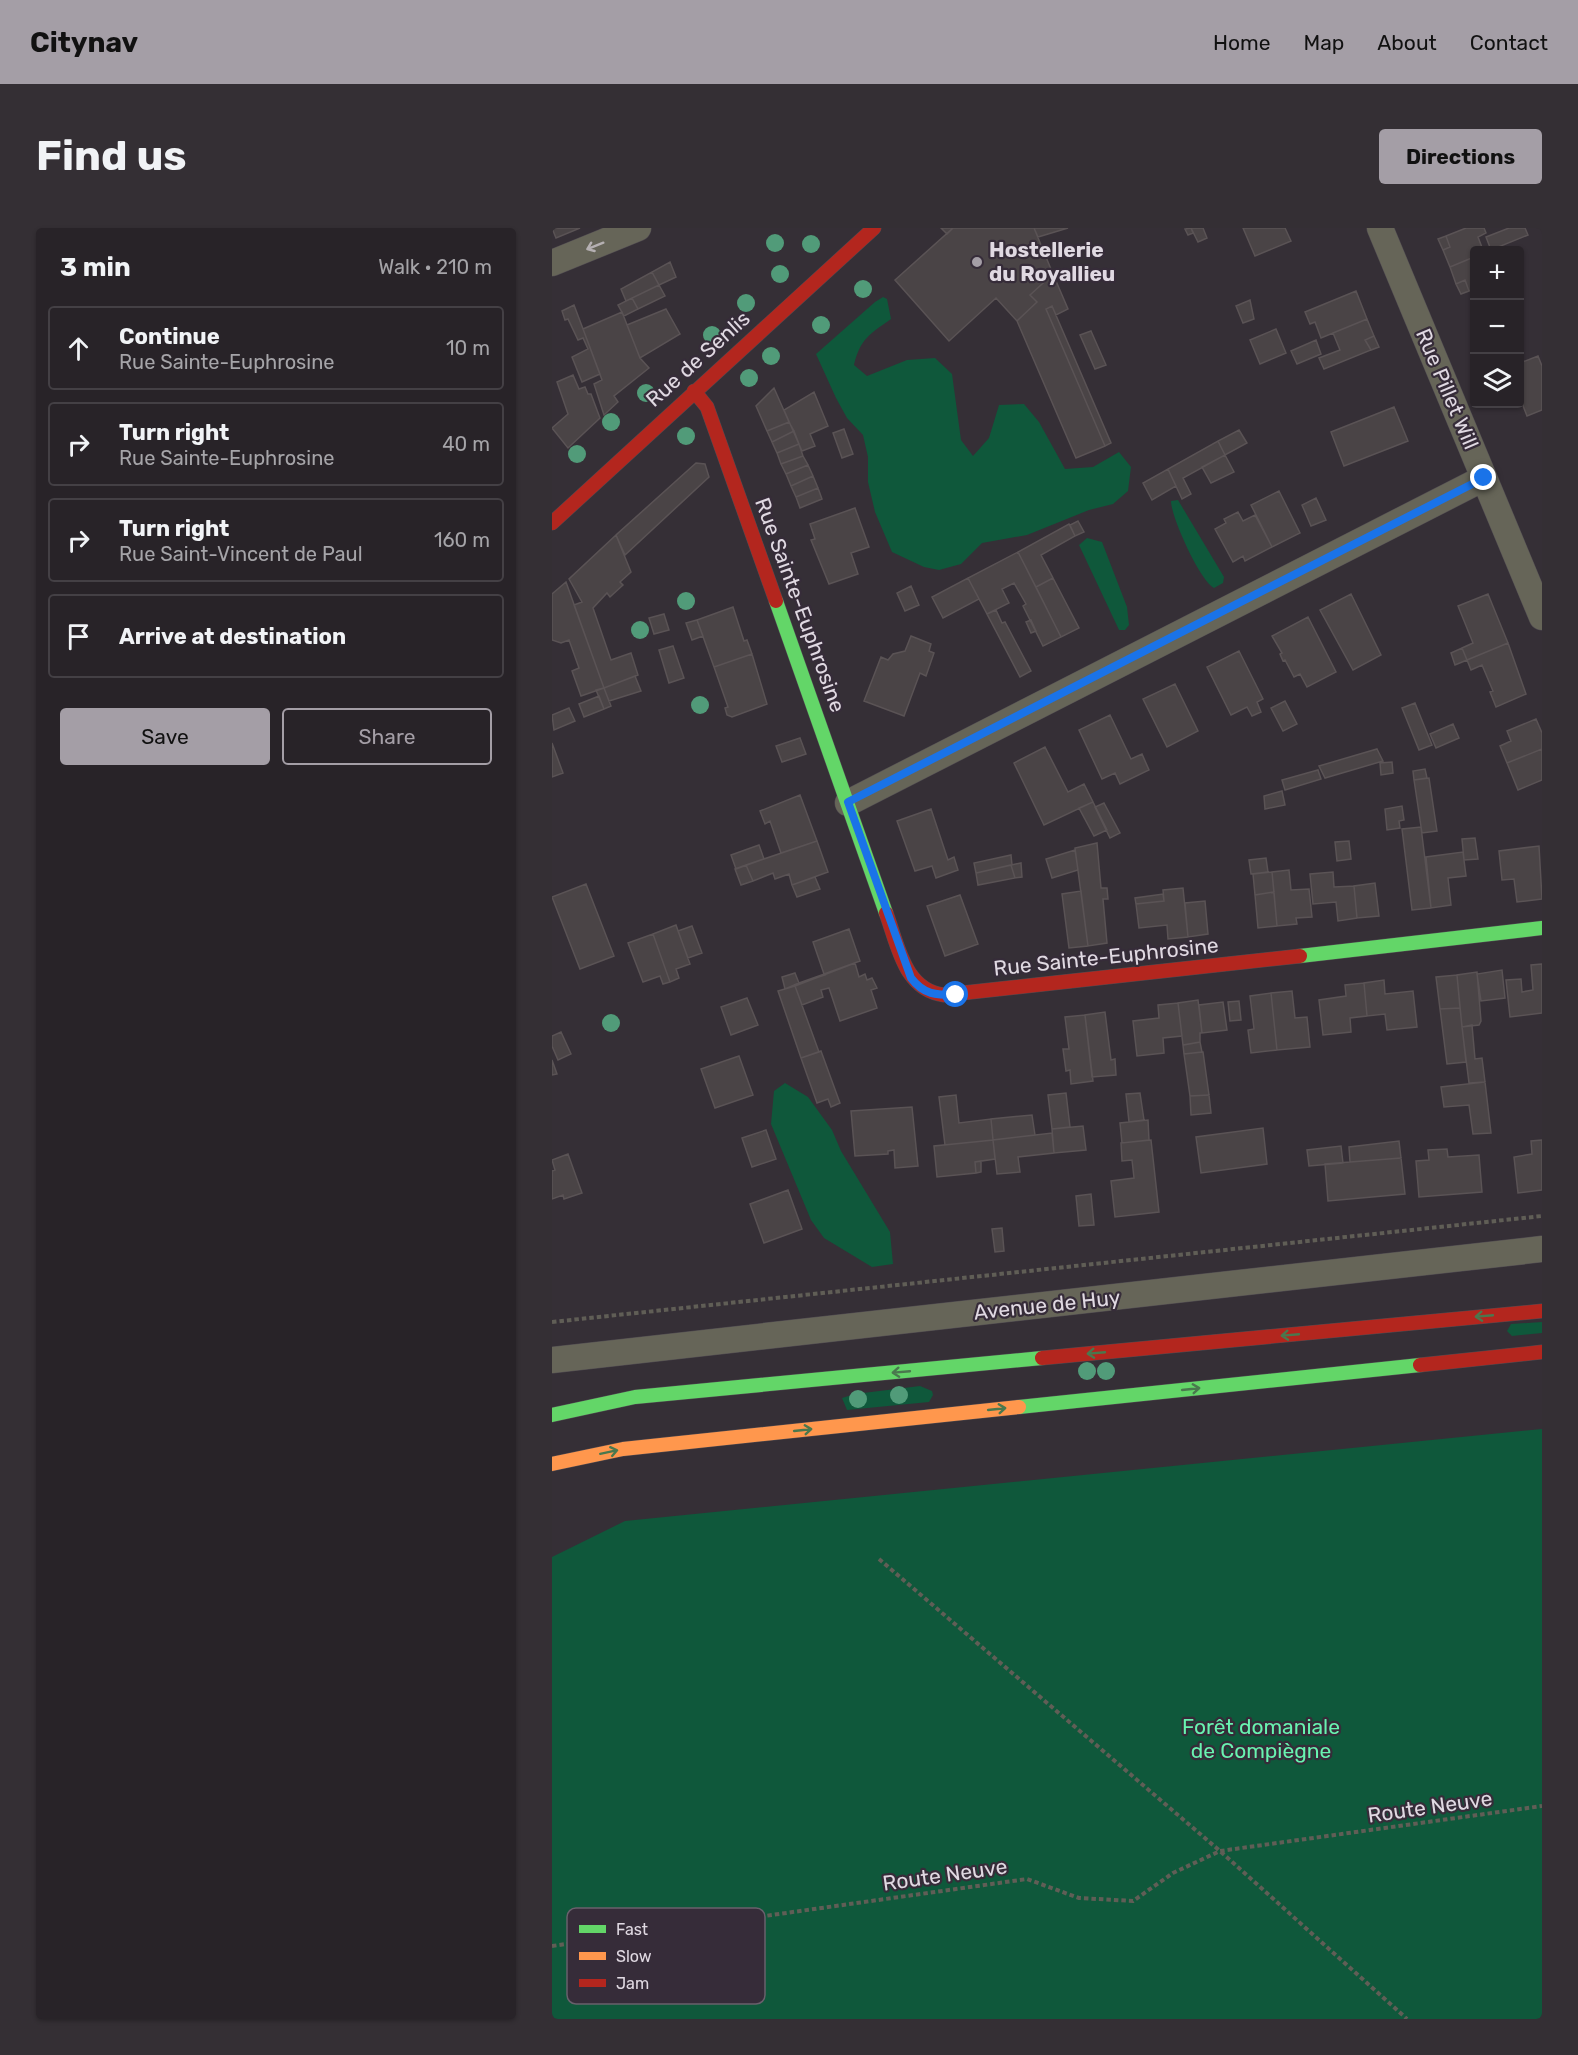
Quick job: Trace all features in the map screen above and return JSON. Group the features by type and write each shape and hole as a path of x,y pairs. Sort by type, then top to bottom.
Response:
{"main road":[{"name":"Rue de Senlis","path":"552,523 874,228"},
{"name":"Rue Sainte-Euphrosine","path":"694,391 707,407 902,957 911,978 920,990 934,995 1542,928"},
{"path":"552,1415 635,1397 1542,1311"},
{"path":"552,1464 623,1449 1542,1352"}],"street":[{"path":"552,263 638,228"},
{"name":"Rue Pillet Will","path":"1380,228 1542,617"},
{"path":"848,802 1484,478"},
{"name":"Avenue de Huy","path":"552,1360 1542,1249"}],"path":[{"path":"552,1322 1542,1216"},
{"path":"879,1559 1220,1851 1407,2019"},
{"name":"Route Neuve","path":"765,1916 1027,1879 1078,1898 1133,1900 1173,1873 1220,1851 1542,1806"},
{"name":"Route Neuve","path":"552,1946 567,1944"}],"green space":[{"path":"883,297 887,299 891,319 867,338 859,349 854,365 867,376 907,360 935,358 952,374 961,440 973,456 989,438 999,405 1024,404 1039,422 1065,469 1093,467 1119,452 1131,467 1128,491 1113,504 1089,510 1027,535 982,543 961,564 939,570 924,567 892,552 875,512 868,482 868,457 863,435 847,418 816,354"},
{"path":"1178,500 1224,577 1223,583 1214,588 1201,574 1181,534 1171,501"},
{"path":"1087,538 1102,542 1127,607 1129,625 1125,630 1119,630 1079,545"},
{"path":"785,1083 808,1097 832,1130 841,1151 890,1232 893,1264 872,1267 824,1238 811,1220 771,1124 774,1091"},
{"path":"1542,1322 1542,1333 1512,1336 1507,1331 1511,1324"},
{"path":"920,1386 932,1391 933,1395 929,1402 847,1410 842,1398 855,1394"},
{"name":"Forêt domaniale de Compiègne","path":"1542,1429 1542,2019 552,2019 552,1557 625,1521"}],"building":[{"path":"552,228 580,228 556,238"},
{"path":"941,228 953,228 947,234"},
{"path":"953,228 1034,228 1053,274 1030,295 1037,302 1017,321 996,298 949,341 895,280"},
{"path":"1034,228 1068,228 1038,237"},
{"path":"1191,228 1193,233 1188,235 1185,229"},
{"path":"1191,228 1203,228 1207,238 1198,242"},
{"path":"1243,228 1285,228 1291,241 1255,256"},
{"path":"1466,228 1484,228 1486,233 1478,237 1481,246 1470,246 1470,259 1450,267 1443,250 1450,247 1446,236"},
{"path":"1509,228 1525,228 1528,235 1501,246 1489,246 1486,237"},
{"path":"1446,236 1450,247 1443,250 1438,239"},
{"path":"1470,259 1470,291 1465,280 1456,284 1450,267"},
{"path":"670,262 676,277 659,285 652,272"},
{"path":"652,272 659,285 626,301 621,289"},
{"path":"1053,274 1068,309 1056,315 1052,306 1046,309 1105,446 1076,458 1017,321 1037,302 1030,295"},
{"path":"1465,280 1469,291 1461,294 1456,284"},
{"path":"659,285 665,296 638,309 632,298"},
{"path":"1356,291 1367,319 1321,338 1315,322 1310,324 1305,312"},
{"path":"632,298 638,309 624,316 618,305"},
{"path":"1250,300 1254,319 1243,323 1236,306"},
{"path":"574,305 600,374 582,382 572,357 588,349 583,338 578,340 562,311"},
{"path":"1052,306 1111,443 1105,446 1046,309"},
{"path":"666,309 680,334 640,358 627,325"},
{"path":"622,312 640,358 649,368 614,396 618,402 604,415 594,384 602,380 583,329"},
{"path":"1367,319 1374,336 1365,340 1371,350 1324,369 1319,358 1340,350 1333,333"},
{"path":"1276,329 1286,353 1260,364 1250,340"},
{"path":"1091,331 1106,365 1095,369 1080,335"},
{"path":"1374,336 1379,347 1371,350 1365,340"},
{"path":"1316,340 1321,354 1297,364 1291,351"},
{"path":"1538,356 1542,366 1542,410 1527,416 1524,408 1524,361"},
{"path":"573,375 579,389 585,387 588,394 591,394 600,418 568,448 552,428 568,414 557,382"},
{"path":"774,388 789,422 767,431 756,406"},
{"path":"814,392 828,426 810,434 815,446 802,451 784,410"},
{"path":"1394,407 1408,441 1344,466 1331,432"},
{"path":"789,422 794,431 772,442 767,431"},
{"path":"844,429 853,454 842,458 833,433"},
{"path":"1239,430 1247,443 1225,455 1218,441"},
{"path":"794,431 799,444 777,453 772,442"},
{"path":"1218,441 1225,455 1183,478 1191,494 1182,499 1168,469"},
{"path":"799,444 803,456 781,464 777,453"},
{"path":"1225,455 1234,472 1211,483 1202,467"},
{"path":"803,456 808,465 786,474 781,464"},
{"path":"696,463 705,464 709,477 625,555 616,535"},
{"path":"808,465 813,476 791,486 786,474"},
{"path":"1168,469 1176,486 1152,500 1143,483"},
{"path":"813,476 818,488 796,497 791,486"},
{"path":"818,488 822,499 800,508 796,497"},
{"path":"1279,491 1300,533 1272,547 1251,505"},
{"path":"1316,498 1326,520 1311,526 1302,505"},
{"path":"855,508 869,547 851,553 858,574 829,584 811,540 815,539 810,524"},
{"path":"1238,512 1243,521 1255,515 1272,547 1245,561 1243,556 1233,562 1215,529 1226,523 1224,519"},
{"path":"1078,521 1084,532 1075,536 1070,525"},
{"path":"1069,524 1075,536 1041,555 1053,578 1036,587 1018,552"},
{"path":"616,535 631,572 620,582 623,585 610,597 607,593 593,608 611,660 631,653 638,675 604,688 574,605 582,602 569,579"},
{"path":"1018,552 1061,637 1043,646 1023,606 1026,604 1014,583 1002,589 1009,603 987,614 968,578"},
{"path":"968,578 979,599 943,618 932,597"},
{"path":"1053,578 1079,628 1061,637 1036,587"},
{"path":"566,582 604,688 581,696 572,671 579,668 569,640 561,643 552,640 552,594"},
{"path":"911,586 919,605 905,611 897,593"},
{"path":"1351,594 1381,655 1353,670 1320,610"},
{"path":"1488,594 1508,643 1467,660 1462,648 1473,643 1458,606"},
{"path":"733,607 744,641 747,640 752,654 714,667 697,620"},
{"path":"996,610 1002,623 1005,622 1031,671 1020,677 987,614"},
{"path":"664,614 669,630 654,634 649,618"},
{"path":"1308,617 1336,672 1307,687 1300,674 1294,677 1285,660 1283,661 1280,654 1282,653 1272,636"},
{"path":"697,620 703,636 692,640 686,623"},
{"path":"1031,620 1036,631 1031,633 1026,622"},
{"path":"911,636 931,644 929,651 934,653 926,676 920,673 904,716 864,701 881,657 888,660 893,654 905,651"},
{"path":"1508,643 1526,694 1496,707 1490,692 1493,691 1482,665 1471,670 1467,660"},
{"path":"673,646 684,678 669,683 659,650"},
{"path":"1462,648 1467,660 1455,665 1451,653"},
{"path":"1239,651 1263,699 1257,702 1261,712 1252,716 1247,707 1231,715 1207,667"},
{"path":"752,654 767,704 732,717 727,715 725,708 728,707 714,667"},
{"path":"635,676 641,691 609,701 604,688"},
{"path":"1175,684 1198,731 1167,747 1143,699"},
{"path":"604,688 611,706 604,709 596,690"},
{"path":"599,696 604,709 584,717 579,704"},
{"path":"1285,701 1297,724 1283,731 1271,708"},
{"path":"1415,703 1432,745 1419,750 1402,708"},
{"path":"569,708 575,721 554,730 552,715"},
{"path":"1110,715 1131,759 1142,754 1149,770 1120,784 1115,773 1102,779 1079,730"},
{"path":"1536,719 1542,733 1542,749 1507,763 1500,746 1511,741 1507,731"},
{"path":"1453,724 1459,738 1436,748 1430,734"},
{"path":"800,738 806,754 782,762 776,746"},
{"path":"552,743 563,773 552,777"},
{"path":"1045,747 1068,792 1084,784 1093,802 1044,825 1014,763"},
{"path":"1377,749 1383,761 1325,778 1319,766"},
{"path":"1542,749 1542,780 1518,790 1507,763"},
{"path":"1392,762 1393,773 1381,775 1380,763"},
{"path":"1425,769 1427,778 1414,780 1413,771"},
{"path":"1318,770 1321,779 1285,790 1282,780"},
{"path":"1429,778 1437,831 1422,833 1414,780"},
{"path":"1282,791 1285,805 1265,809 1264,796"},
{"path":"800,795 817,841 781,853 770,821 765,824 760,811"},
{"path":"1093,802 1107,830 1094,836 1079,808"},
{"path":"1104,803 1120,833 1110,838 1095,807"},
{"path":"1402,806 1404,820 1399,821 1400,828 1387,830 1385,809"},
{"path":"931,809 948,860 954,857 958,870 936,878 932,866 915,871 897,821"},
{"path":"1421,827 1431,908 1412,910 1402,829"},
{"path":"1475,838 1478,859 1464,860 1462,839"},
{"path":"817,841 828,872 792,885 789,874 775,879 773,873 753,881 746,865"},
{"path":"1349,841 1351,859 1337,861 1335,842"},
{"path":"1097,843 1101,888 1107,888 1108,899 1103,899 1107,943 1088,946 1075,848"},
{"path":"759,845 764,859 736,869 731,855"},
{"path":"1539,846 1542,899 1517,902 1514,879 1502,880 1499,851"},
{"path":"1075,850 1078,870 1052,878 1046,859"},
{"path":"1463,852 1466,876 1448,878 1451,905 1431,908 1426,857"},
{"path":"1011,855 1012,865 976,873 974,863"},
{"path":"1266,858 1268,872 1251,874 1249,860"},
{"path":"1021,863 1022,877 1015,878 1011,865"},
{"path":"746,865 753,881 741,885 735,869"},
{"path":"1011,865 1015,878 978,885 976,873"},
{"path":"1289,870 1291,890 1309,889 1312,917 1296,918 1297,924 1277,926 1272,872"},
{"path":"1272,872 1274,892 1255,895 1253,874"},
{"path":"1333,872 1334,887 1354,886 1357,918 1338,921 1336,902 1313,904 1310,874"},
{"path":"815,877 820,889 797,897 792,885"},
{"path":"1375,883 1379,916 1357,918 1354,886"},
{"path":"586,884 614,956 580,969 552,897"},
{"path":"1183,888 1188,937 1168,939 1167,925 1139,928 1136,904 1164,901 1163,890"},
{"path":"1081,891 1088,946 1069,948 1062,894"},
{"path":"1274,892 1277,926 1258,928 1255,895"},
{"path":"1163,894 1164,901 1136,904 1135,898"},
{"path":"960,895 978,944 945,956 927,906"},
{"path":"1205,901 1208,934 1188,937 1185,903"},
{"path":"676,925 690,964 676,969 679,978 670,982 653,934"},
{"path":"692,926 702,953 688,958 678,931"},
{"path":"849,929 860,961 824,974 813,942"},
{"path":"653,934 670,982 663,984 660,976 643,982 628,943"},
{"path":"855,963 859,977 865,974 867,980 872,978 877,988 871,990 877,1008 840,1021 829,988 821,990 823,997 802,1005 795,986"},
{"path":"1542,964 1542,1013 1510,1017 1506,980 1521,979 1522,992 1533,990 1531,965"},
{"path":"1502,970 1505,998 1481,1001 1477,974"},
{"path":"1477,972 1481,1021 1479,1025 1462,1027 1457,975"},
{"path":"795,973 799,983 785,989 782,977"},
{"path":"825,975 794,985 799,983"},
{"path":"1457,975 1460,1008 1440,1009 1436,977"},
{"path":"1384,980 1385,994 1413,991 1417,1027 1387,1030 1385,1014 1367,1016 1364,983"},
{"path":"1364,983 1367,1016 1350,1018 1351,1032 1323,1035 1319,1000 1346,996 1345,985"},
{"path":"795,986 819,1052 801,1058 778,991"},
{"path":"1292,991 1295,1018 1307,1017 1310,1047 1277,1050 1271,993"},
{"path":"1271,993 1277,1050 1251,1053 1248,1030 1254,1029 1250,996"},
{"path":"747,998 758,1025 731,1035 721,1007"},
{"path":"1198,1000 1202,1033 1200,1033 1200,1042 1183,1045 1178,1003"},
{"path":"1239,1001 1241,1020 1230,1021 1228,1002"},
{"path":"1223,1002 1227,1030 1202,1033 1199,1005"},
{"path":"1178,1003 1182,1036 1163,1038 1164,1053 1137,1056 1133,1021 1159,1018 1158,1005"},
{"path":"1460,1008 1466,1062 1447,1064 1440,1009"},
{"path":"1105,1012 1111,1060 1115,1059 1116,1075 1092,1077 1085,1015"},
{"path":"1085,1015 1093,1081 1071,1084 1070,1070 1066,1071 1063,1049 1069,1049 1065,1017"},
{"path":"1472,1025 1475,1059 1482,1058 1485,1082 1469,1083 1462,1027"},
{"path":"561,1032 571,1054 558,1060 552,1046 552,1036"},
{"path":"1200,1042 1202,1052 1184,1054 1183,1045"},
{"path":"821,1051 840,1103 831,1107 828,1099 817,1103 801,1058"},
{"path":"1203,1052 1209,1095 1190,1096 1184,1054"},
{"path":"739,1056 753,1095 715,1108 701,1069"},
{"path":"552,1060 557,1074 552,1075"},
{"path":"1485,1082 1491,1133 1473,1134 1469,1105 1444,1107 1441,1087"},
{"path":"1066,1093 1070,1127 1052,1129 1048,1095"},
{"path":"1140,1093 1144,1120 1129,1122 1126,1094"},
{"path":"956,1095 959,1123 991,1119 993,1140 945,1145 939,1097"},
{"path":"1209,1095 1211,1113 1191,1115 1190,1096"},
{"path":"912,1107 918,1166 895,1168 894,1150 888,1151 888,1154 855,1156 851,1111"},
{"path":"1032,1115 1035,1135 993,1140 991,1119"},
{"path":"1148,1120 1149,1140 1122,1143 1120,1123"},
{"path":"1083,1126 1086,1150 1054,1153 1052,1129"},
{"path":"1263,1128 1267,1164 1201,1173 1196,1137"},
{"path":"766,1130 776,1159 752,1167 742,1138"},
{"path":"1052,1133 1054,1153 1018,1157 1020,1172 997,1174 993,1140"},
{"path":"993,1140 995,1159 975,1162 976,1173 937,1177 934,1146"},
{"path":"1151,1140 1159,1212 1115,1217 1111,1181 1134,1178 1132,1160 1122,1161 1121,1143"},
{"path":"1542,1140 1542,1190 1518,1193 1514,1157 1532,1154 1531,1141"},
{"path":"1399,1141 1401,1158 1350,1162 1349,1147"},
{"path":"1341,1146 1343,1163 1309,1166 1307,1150"},
{"path":"1447,1149 1448,1157 1479,1155 1482,1192 1419,1197 1416,1161 1429,1160 1428,1150"},
{"path":"568,1154 582,1193 564,1199 563,1195 552,1199 552,1171 555,1170 552,1160"},
{"path":"1401,1158 1405,1194 1328,1201 1325,1164"},
{"path":"981,1161 981,1172 976,1173 975,1162"},
{"path":"788,1190 802,1229 764,1243 750,1204"},
{"path":"1091,1194 1094,1225 1079,1226 1076,1196"},
{"path":"1002,1228 1004,1251 995,1252 992,1229"}],"traffic: fast":[{"path":"776,601 886,913"},
{"path":"1300,956 1542,928"},
{"path":"552,1415 635,1397 1042,1358"},
{"path":"1019,1407 1420,1365"}],"traffic: slow":[{"path":"552,1464 623,1449 1019,1407"}],"traffic: jam":[{"path":"552,523 874,228"},
{"path":"694,391 707,407 776,601"},
{"path":"886,913 899,952 911,975 920,985 944,995 1300,956"},
{"path":"1042,1358 1542,1311"},
{"path":"1420,1365 1542,1352"}],"place":[{"name":"Hostellerie du Royallieu","path":"977,262"}],"route":[{"path":"956,995 934,995 920,990 911,978 848,802 1484,478"}]}
